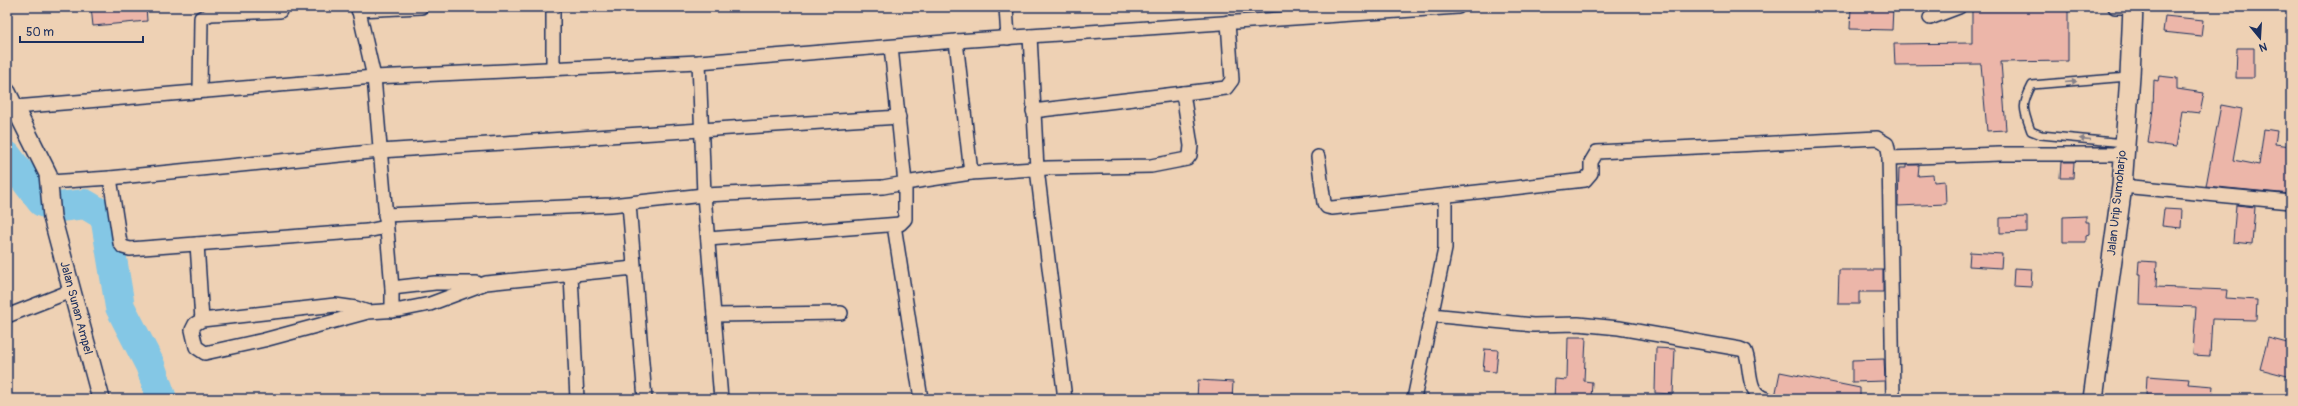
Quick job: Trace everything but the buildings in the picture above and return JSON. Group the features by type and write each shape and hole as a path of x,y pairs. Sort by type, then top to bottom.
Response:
{"main road":[{"name":"Jalan Urip Sumoharjo","path":"2093,399 2122,186 2130,76 2133,7"}],"street":[{"path":"392,311 392,288 374,77 358,8 420,7"},
{"path":"553,7 553,68"},
{"path":"1006,7 1008,38"},
{"path":"15,107 374,77 699,62 956,41 1458,7"},
{"path":"1930,18 1959,7"},
{"path":"2115,7 2133,7"},
{"path":"200,91 201,18 211,14 280,11"},
{"path":"1033,110 1226,88 1230,85 1232,80 1228,22"},
{"path":"1030,36 1037,169 1065,399"},
{"path":"956,41 971,173"},
{"path":"708,239 894,224 902,223 906,219 905,183 891,47"},
{"path":"699,62 704,195 721,399"},
{"name":"Jalan Sunan Ampel","path":"7,92 46,169 50,187 52,217 101,399"},
{"path":"110,178 118,237 124,247 130,249 367,231 386,221 629,204 704,195 883,187 971,173 1037,169 1151,166 1187,159 1190,155 1191,146 1183,93"},
{"path":"50,187 110,178 380,151 899,117"},
{"path":"1318,157 1324,203 1326,207 1445,196 1585,180 1591,173 1591,162 1597,152 1877,138 1886,144 1889,158 1893,399"},
{"path":"1889,158 2124,148"},
{"path":"2122,186 2291,202"},
{"path":"1414,399 1445,249 1445,196"},
{"path":"629,204 645,399"},
{"path":"894,224 921,399"},
{"path":"197,244 202,320"},
{"path":"392,288 435,283 486,283 634,268"},
{"path":"571,275 577,399"},
{"path":"368,312 356,308 336,305 202,320 195,324 192,330 196,347 205,353 264,340 368,312 392,311 430,304 486,283"},
{"path":"7,315 71,291"},
{"path":"714,315 841,313"},
{"path":"1431,315 1533,325 1578,324 1612,327 1740,349 1745,351 1748,358 1749,377 1754,389 1759,395 1767,399"}],"lane":[{"path":"2124,148 2041,136 2031,130 2023,109 2024,100 2032,85 2130,76"}],"waterway":[{"path":"7,156 42,202 59,207 85,204 105,216 120,307 150,365 162,399"}]}
